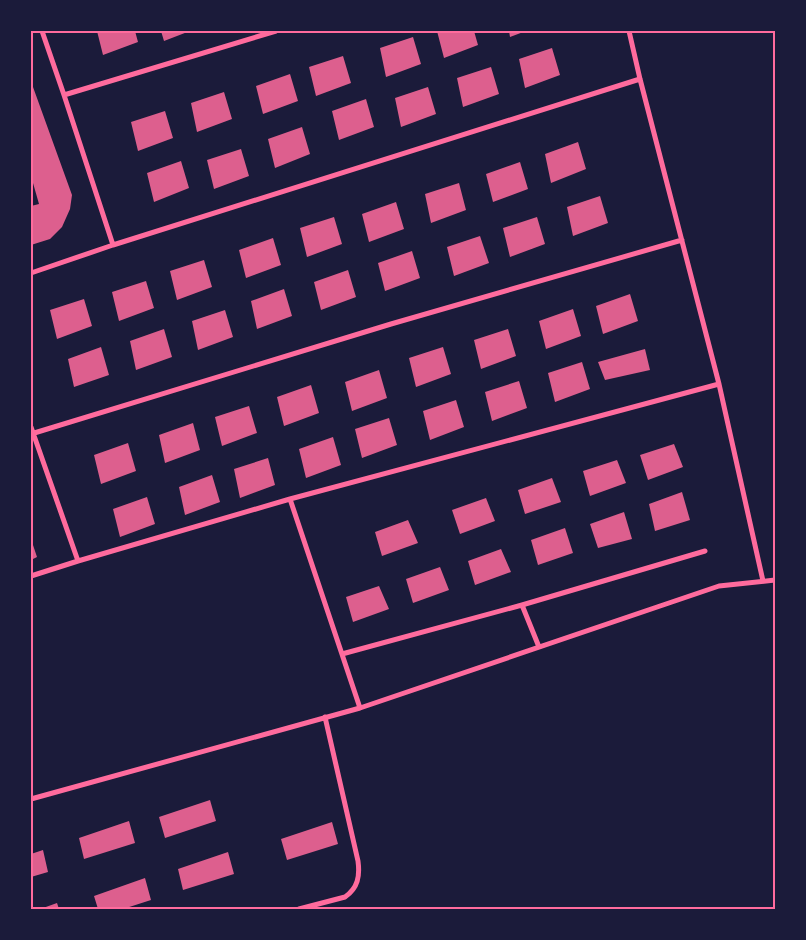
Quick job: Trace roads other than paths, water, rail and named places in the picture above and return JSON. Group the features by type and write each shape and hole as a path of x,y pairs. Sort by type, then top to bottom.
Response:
{"street":[{"path":"42,31 113,245"},
{"path":"64,95 276,31"},
{"path":"630,31 640,79 718,384 763,581"},
{"path":"31,273 113,245 640,79"},
{"path":"32,433 391,324 682,240"},
{"path":"31,576 290,499 718,384"},
{"path":"31,427 78,561"},
{"path":"290,499 360,708"},
{"path":"342,654 522,605 705,550"},
{"path":"31,799 360,708 719,586 775,580"},
{"path":"522,605 539,647"},
{"path":"299,909 345,897 356,886 359,871 325,717"}]}
